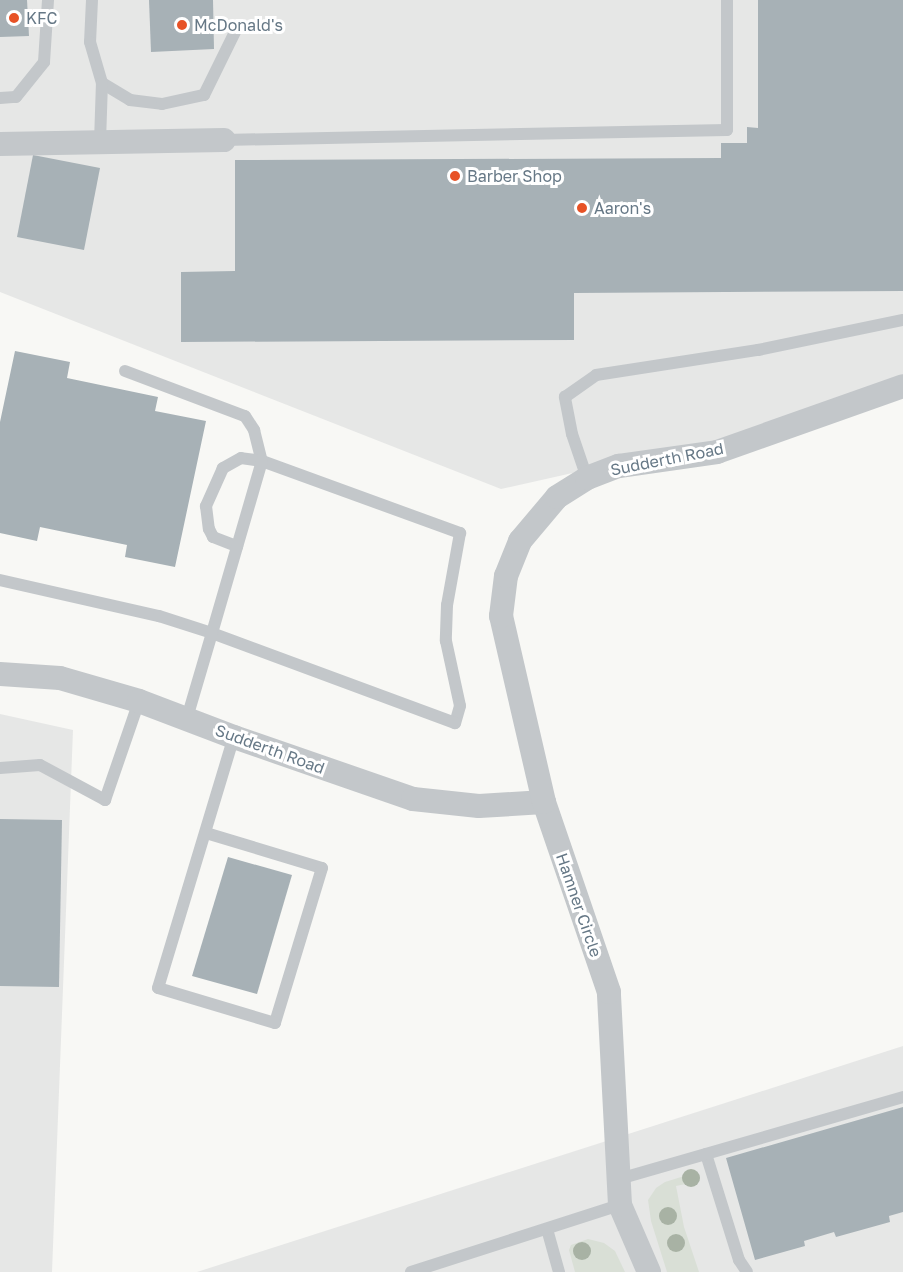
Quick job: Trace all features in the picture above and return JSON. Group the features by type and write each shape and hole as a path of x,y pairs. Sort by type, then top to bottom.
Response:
{"street":[{"path":"0,144 224,140"},
{"name":"Sudderth Road","path":"520,541 557,497 587,478 619,466 717,452 903,386"},
{"name":"Hamner Circle","path":"520,541 506,576 501,616 544,802 609,992 620,1205 649,1272"},
{"name":"Sudderth Road","path":"0,674 60,678 139,700 234,737 412,799 478,806 544,802"}],"lane":[{"path":"0,98 16,97 45,62 48,0"},
{"path":"92,0 90,42 102,83 100,142"},
{"path":"224,140 727,130 727,0"},
{"path":"102,83 130,100 162,104 204,95 236,30"},
{"path":"587,478 572,434 566,397 596,375 758,351 903,320"},
{"path":"125,371 245,416 254,430 262,461 188,718"},
{"path":"0,580 159,616 212,633 455,723 460,706 446,641 447,605 460,533 262,461 241,458 222,468 206,506 209,530 213,537 237,546"},
{"path":"0,768 40,765 105,800 139,700"},
{"path":"206,833 322,868 275,1023 158,988 234,737"},
{"path":"619,1179 903,1097"},
{"path":"706,1154 740,1260 747,1272"},
{"path":"411,1272 620,1205"},
{"path":"547,1229 559,1272"}],"shaded area":[{"path":"0,0 903,0 903,386 853,410 501,489 0,292"},
{"path":"0,714 73,730 52,1272 0,1272"},
{"path":"903,1046 903,1272 197,1272"},
{"path":"694,1173 700,1181 676,1186 684,1227 699,1272 667,1272 651,1221 648,1200 656,1188 665,1182"},
{"path":"588,1239 604,1243 615,1251 625,1272 575,1272 569,1250 571,1245"}],"building":[{"name":"KFC","path":"0,0 27,0 29,36 0,37"},
{"name":"McDonald's","path":"149,0 213,0 214,49 151,52"},
{"path":"758,0 903,0 903,291 574,293 574,340 181,342 181,272 235,271 235,160 721,158 721,143 747,143 747,127 758,128"},
{"path":"33,155 100,168 84,250 17,237"},
{"path":"15,351 70,362 67,378 158,397 155,411 206,421 175,567 125,557 127,545 40,527 37,541 0,533 0,422"},
{"path":"0,819 62,820 59,987 0,986"},
{"path":"228,857 292,875 257,994 192,976"},
{"path":"903,1107 903,1212 889,1216 890,1222 836,1237 834,1232 804,1241 805,1246 755,1260 726,1158"}],"place":[{"name":"KFC","path":"14,18"},
{"name":"McDonald's","path":"182,25"},
{"name":"Barber Shop","path":"455,176"},
{"name":"Aaron's","path":"582,208"}]}
